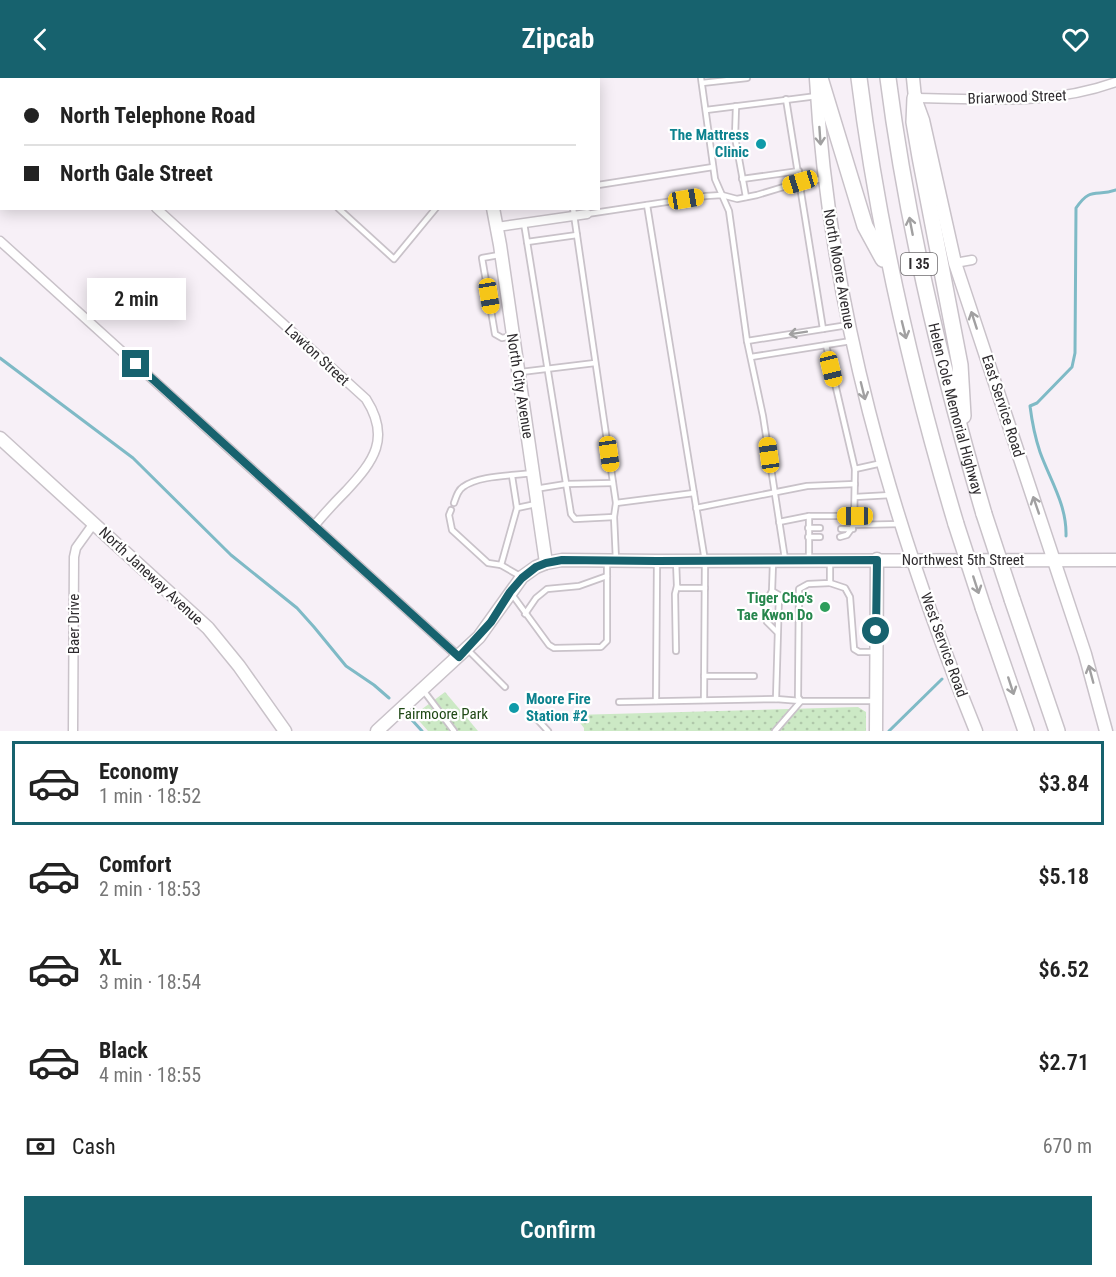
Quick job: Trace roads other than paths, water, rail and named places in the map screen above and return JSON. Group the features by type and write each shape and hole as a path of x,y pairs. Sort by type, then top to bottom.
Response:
{"highway":[{"path":"818,78 865,226 890,273"},
{"name":"Helen Cole Memorial Highway","path":"859,78 868,150 890,273 923,408 956,524 1026,731"},
{"name":"Helen Cole Memorial Highway","path":"888,78 911,227 929,312 984,514 1057,731"},
{"path":"915,98 914,122 960,365 964,446"}],"street":[{"name":"North Moore Avenue","path":"818,78 817,96 824,179 840,288 882,464 914,559"},
{"name":"East Service Road","path":"913,78 915,98 923,120 955,263 1055,560 1085,654 1106,731"},
{"name":"Briarwood Street","path":"915,98 1050,98 1084,93 1116,82"},
{"name":"Lawton Street","path":"158,210 366,399 374,412 378,432 377,447 372,459 362,474 314,526"},
{"name":"North City Avenue","path":"493,210 546,563"},
{"path":"497,227 574,212 587,214"},
{"path":"0,241 314,526 463,653"},
{"path":"955,263 972,260"},
{"name":"North Janeway Avenue","path":"0,438 208,628 239,666 285,731"},
{"name":"Baer Drive","path":"73,731 74,558 76,548 94,523"},
{"name":"West Service Road","path":"914,559 940,638 976,731"},
{"name":"Northwest 5th Street","path":"377,731 463,653 491,622 522,578 536,567 546,563 562,560 1116,560"},
{"path":"876,725 877,560"}],"lane":[{"path":"747,78 701,81 715,179 729,211 747,341 763,416 779,522 779,560 772,591 767,600"},
{"path":"706,110 817,96"},
{"path":"786,99 823,329"},
{"path":"736,106 735,137 746,197"},
{"path":"600,185 713,167"},
{"path":"742,179 799,171"},
{"path":"587,214 706,196 746,197 800,182 824,179"},
{"path":"647,204 705,561 704,700"},
{"path":"340,210 394,259 434,210"},
{"path":"510,592 549,645 554,648 601,647 607,641 607,576 611,560 616,503 574,212"},
{"path":"524,223 571,514 575,519 614,517"},
{"path":"527,242 577,235"},
{"path":"501,254 482,258 495,334 502,338 513,336"},
{"path":"747,341 848,325"},
{"path":"751,357 851,341"},
{"path":"826,345 855,469 854,527 847,536 840,537"},
{"path":"518,373 595,363"},
{"path":"855,469 882,464"},
{"path":"454,503 458,492 463,487 477,480 533,473"},
{"path":"501,565 517,508 512,476"},
{"path":"535,489 566,484 613,483"},
{"path":"696,508 807,486 855,484"},
{"path":"616,503 694,493"},
{"path":"855,497 893,495"},
{"path":"517,508 538,504"},
{"path":"451,510 449,515 452,530 488,563 501,565 522,578"},
{"path":"779,522 809,516 855,516"},
{"path":"809,516 809,560"},
{"path":"841,529 902,524"},
{"path":"808,528 820,528"},
{"path":"808,537 819,537"},
{"path":"830,560 830,584"},
{"path":"656,701 657,561"},
{"path":"676,561 676,651"},
{"path":"525,614 536,598 547,589 579,586 607,576"},
{"path":"801,701 798,697 799,590 808,584 830,584 845,588 850,597 854,649 876,651"},
{"path":"677,586 679,588 705,588"},
{"path":"772,591 779,595 776,699"},
{"path":"767,622 777,632"},
{"path":"463,653 505,687"},
{"path":"704,676 754,676"},
{"path":"423,690 454,731"},
{"path":"619,702 776,699 876,701"},
{"path":"775,731 801,701"},
{"path":"536,718 548,731"}],"waterway":[{"path":"1066,536 1061,503 1040,452 1030,406 1037,403 1072,367 1075,353 1076,208 1090,194 1116,190"},
{"path":"0,358 133,458 231,555 297,608 346,666 389,698"},
{"path":"889,731 942,679"},
{"path":"412,720 422,731"}],"place":[{"name":"The Mattress Clinic","path":"761,144"},
{"name":"Tiger Cho's Tae Kwon Do","path":"825,607"},
{"name":"Moore Fire Station #2","path":"514,708"}],"park label":[{"name":"Fairmoore Park","path":"443,714"}]}
